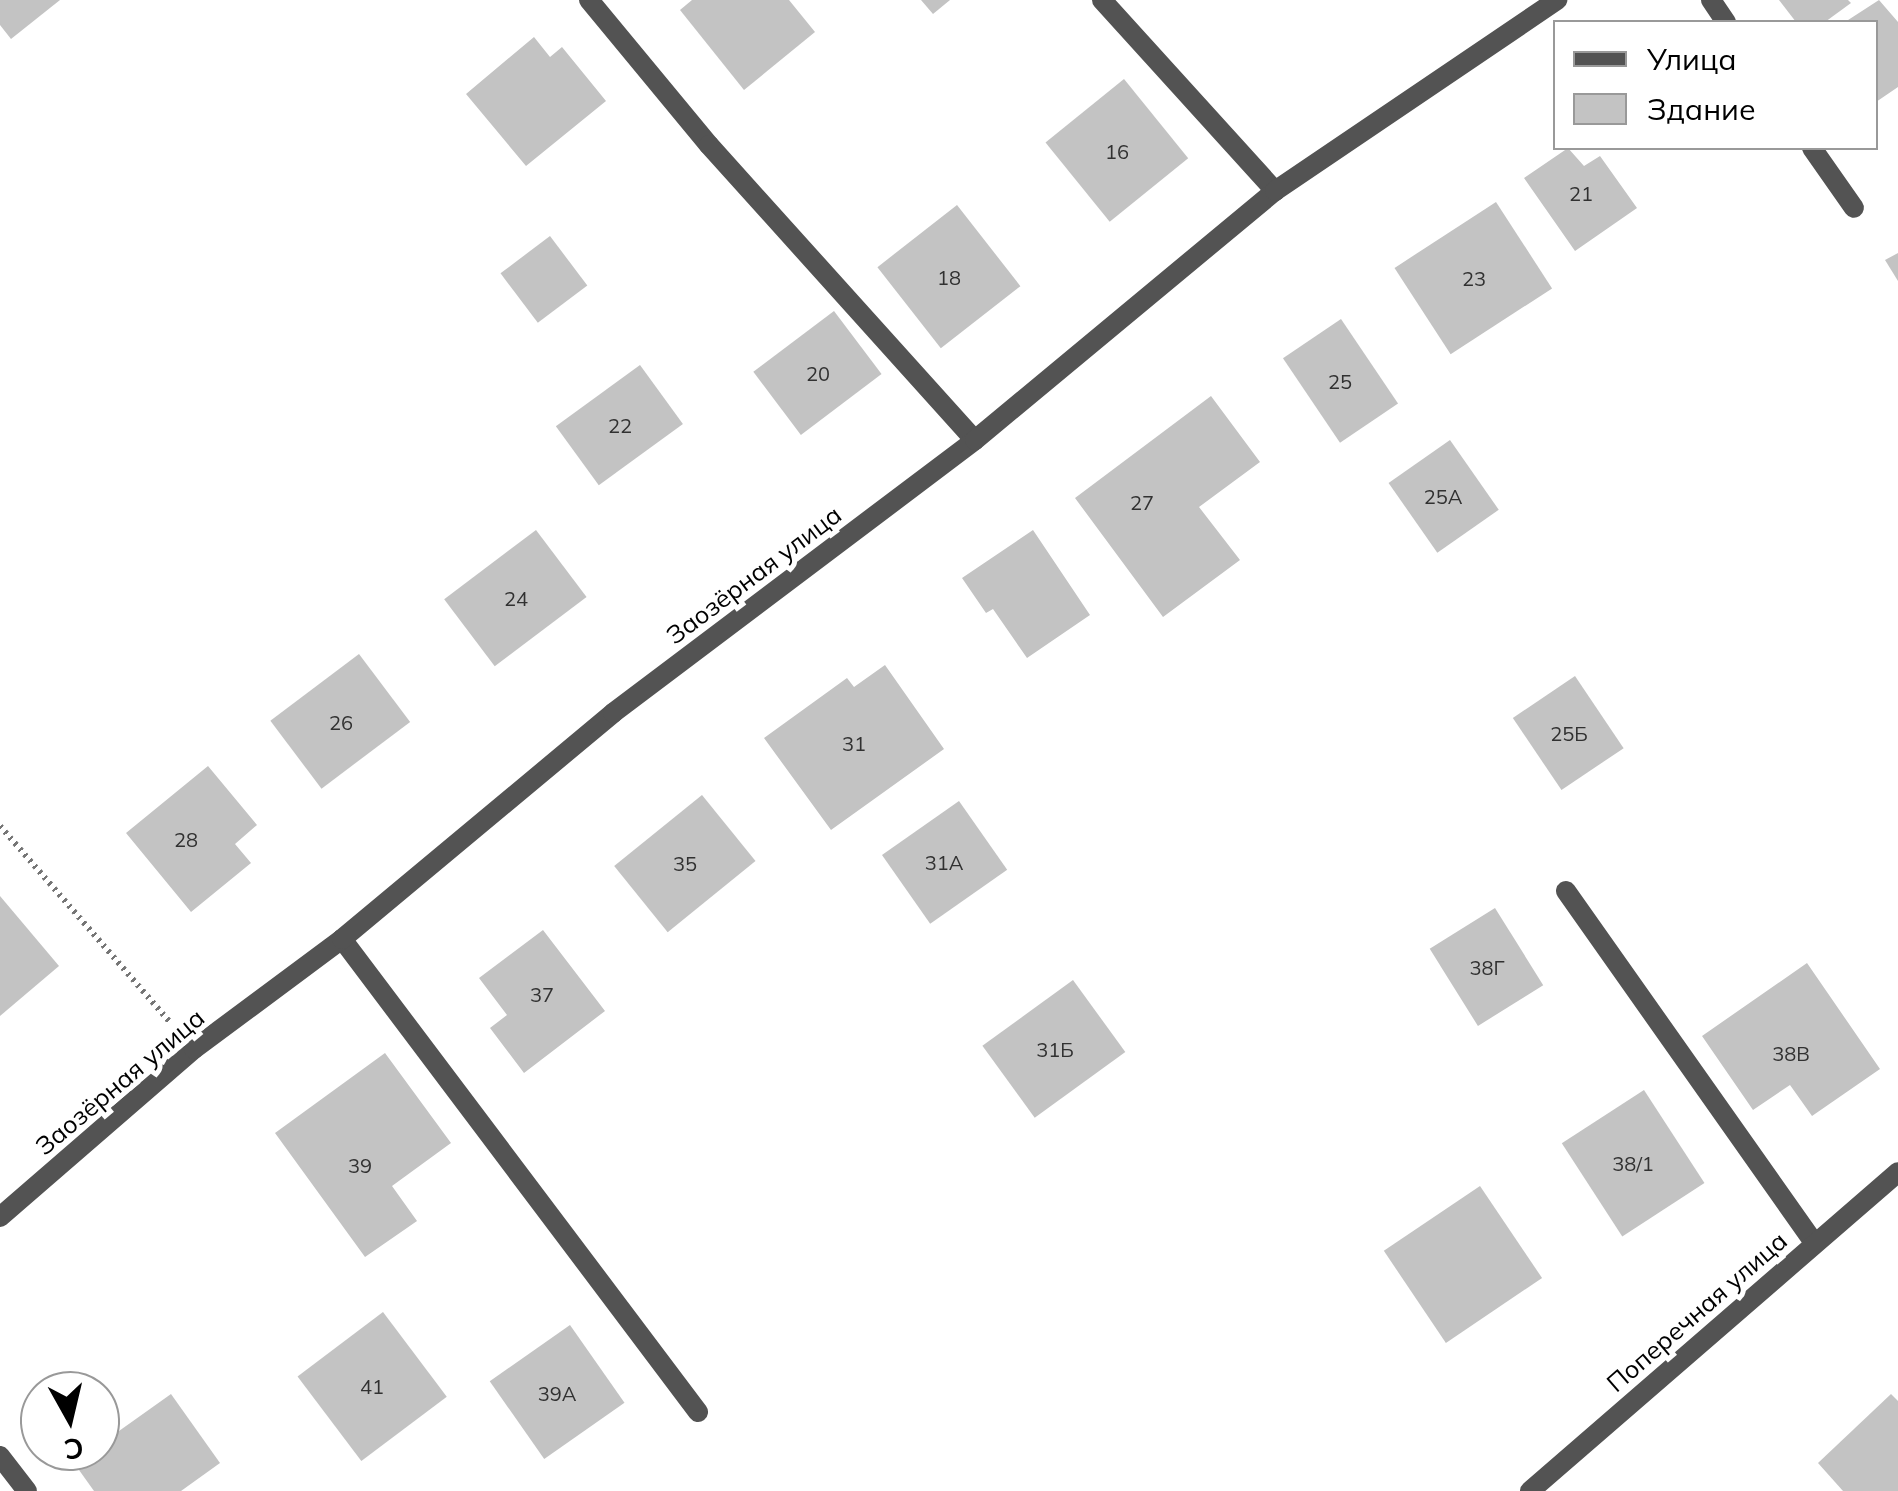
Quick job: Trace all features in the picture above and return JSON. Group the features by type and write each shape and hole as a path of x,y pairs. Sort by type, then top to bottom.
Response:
{"street":[{"path":"589,0 710,145 975,440"},
{"path":"1102,0 1275,191"},
{"name":"Заозёрная улица","path":"0,1217 194,1049 342,939 613,713 975,440 1275,191 1558,0"},
{"path":"1813,150 1854,208"},
{"path":"1566,891 1814,1243"},
{"path":"342,939 698,1412"},
{"name":"Поперечная улица","path":"1530,1491 1898,1172"},
{"path":"0,1456 27,1491"}],"path":[{"path":"0,826 194,1049"}],"building":[{"path":"0,0 60,0 11,39 0,25"},
{"path":"692,0 789,0 815,32 744,90 680,10"},
{"path":"921,0 950,0 933,14"},
{"path":"1779,0 1851,3 1828,20 1794,20"},
{"path":"1879,0 1898,22 1898,87 1878,101 1878,20 1848,20"},
{"path":"534,37 550,57 562,47 606,101 526,166 466,94"},
{"path":"1124,79 1188,158 1110,222 1046,143"},
{"path":"1565,150 1570,150 1584,166 1600,156 1637,208 1575,251 1524,178"},
{"path":"1496,202 1552,288 1451,354 1395,268"},
{"path":"957,205 1020,286 941,348 877,267"},
{"path":"550,236 587,286 538,323 500,273"},
{"path":"1898,253 1898,281 1885,260"},
{"path":"834,311 882,374 801,435 753,372"},
{"path":"1341,319 1398,404 1340,443 1283,358"},
{"path":"640,365 683,424 599,485 556,426"},
{"path":"1211,396 1260,462 1199,507 1240,560 1163,617 1075,498"},
{"path":"1450,440 1499,510 1437,553 1389,483"},
{"path":"536,530 587,597 495,666 444,599"},
{"path":"1033,530 1090,615 1027,658 993,609 986,613 962,578"},
{"path":"359,654 410,722 322,789 270,721"},
{"path":"885,665 944,749 831,830 764,738 847,678 854,687"},
{"path":"1575,676 1624,748 1561,790 1513,718"},
{"path":"208,766 257,825 235,844 251,863 191,912 126,833"},
{"path":"702,795 755,861 668,932 614,866"},
{"path":"959,801 1007,870 930,924 882,855"},
{"path":"0,896 59,966 0,1016"},
{"path":"1495,908 1543,985 1478,1026 1430,949"},
{"path":"543,930 605,1011 524,1073 490,1028 507,1015 479,978"},
{"path":"1807,963 1880,1069 1812,1116 1790,1085 1753,1110 1702,1036"},
{"path":"1073,980 1125,1052 1035,1118 982,1046"},
{"path":"385,1053 451,1143 392,1186 417,1221 365,1257 275,1133"},
{"path":"1644,1090 1704,1183 1622,1236 1562,1143"},
{"path":"1480,1186 1542,1278 1446,1343 1384,1251"},
{"path":"383,1312 447,1397 361,1461 298,1376"},
{"path":"570,1325 624,1403 544,1459 490,1381"},
{"path":"171,1394 220,1463 181,1491 94,1491 80,1471 120,1471 120,1430"},
{"path":"1891,1394 1898,1401 1898,1491 1843,1491 1818,1463"}]}
